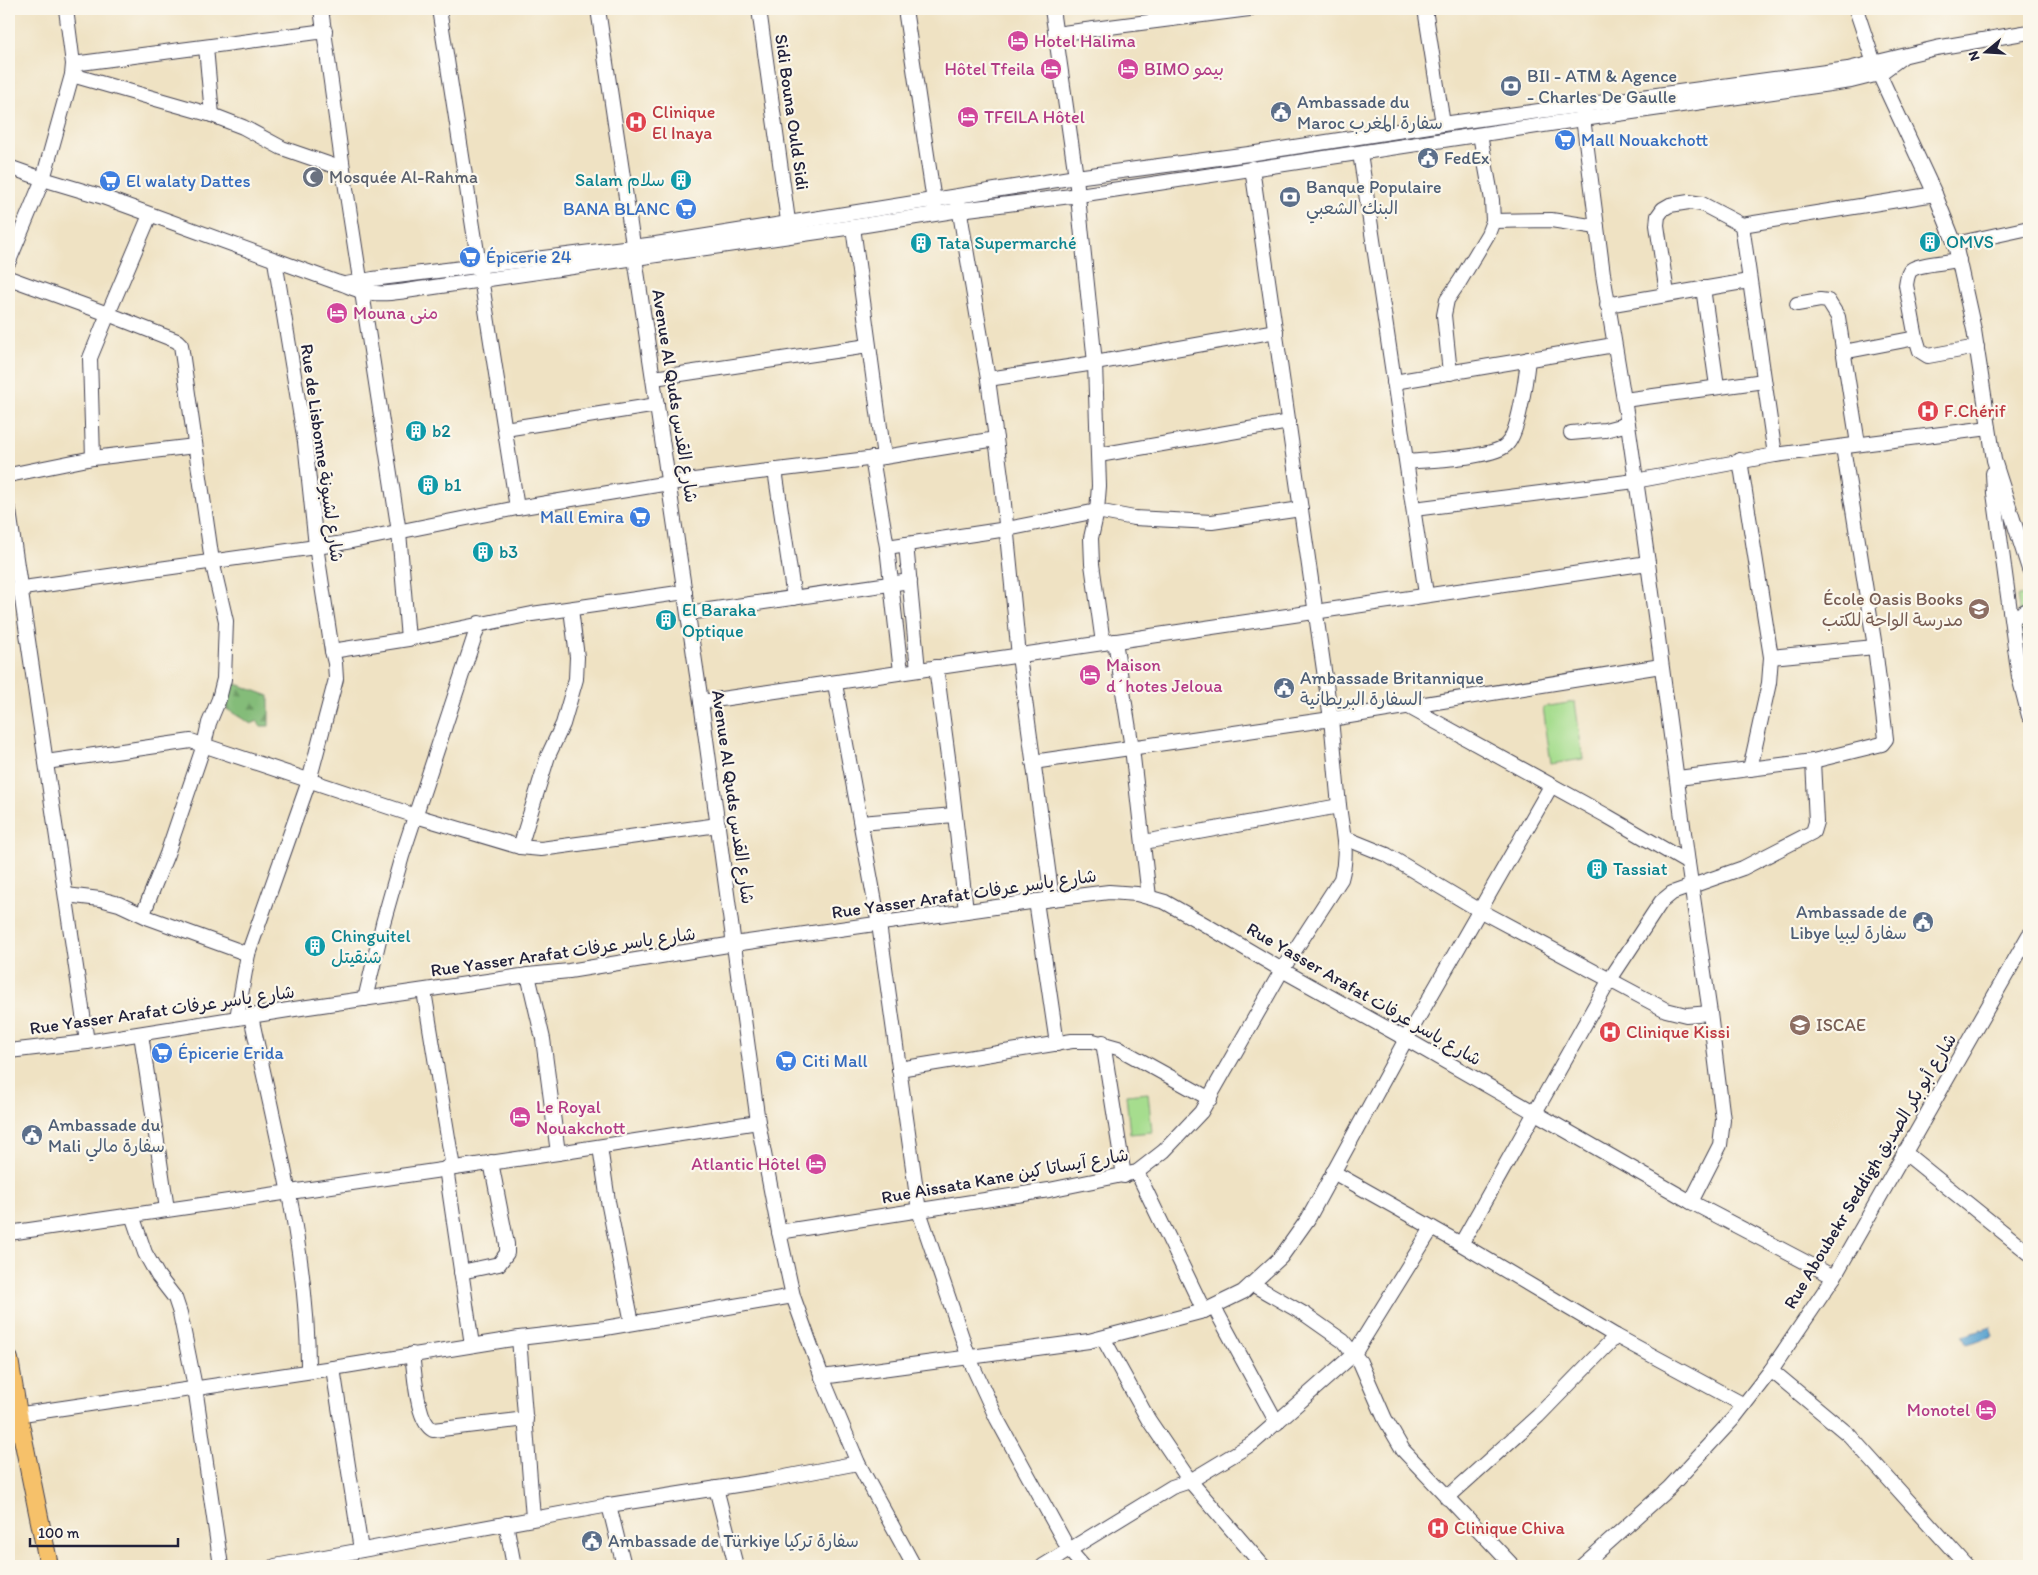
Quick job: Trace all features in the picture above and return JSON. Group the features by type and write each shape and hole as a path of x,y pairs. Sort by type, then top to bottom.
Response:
{"main road":[{"path":"9,1359 13,1415 49,1566"}],"street":[{"path":"9,261 43,179 73,70 66,9"},
{"path":"321,9 343,169 399,532 408,639"},
{"path":"439,9 517,508"},
{"name":"Avenue Al Quds شارع القدس","path":"598,9 701,702 758,1122 779,1232 793,1296 822,1377 858,1463 914,1566"},
{"name":"Sidi Bouna Ould Sidi","path":"759,9 788,221"},
{"path":"905,9 936,214"},
{"path":"1052,9 1079,195 1095,363 1099,454 1097,511 1092,538 1092,564 1132,748 1149,896"},
{"path":"1055,34 1249,9"},
{"path":"1425,9 1443,124"},
{"path":"1856,9 1877,68 1935,194 1955,244 1959,260 1977,347 1994,460 1994,493 2020,677 2029,716"},
{"path":"73,70 206,47 325,31"},
{"path":"634,252 788,221 1443,124 1582,112 1851,81 1902,58 1936,48 2029,32"},
{"path":"206,47 212,115"},
{"path":"73,70 212,115 282,148 343,169"},
{"path":"9,167 100,196 346,284 362,286 853,227 960,210 1079,195 1480,135 1582,112"},
{"path":"1582,112 1607,305 1628,424 1648,563 1723,1120 1722,1136 1717,1153 1691,1202"},
{"path":"1450,373 1444,315 1447,300 1478,250 1493,221 1492,200 1480,135"},
{"path":"1360,153 1426,594"},
{"name":"Rue Aissata Kane شارع آيساتا كين","path":"779,1232 919,1211 1130,1174 1178,1137 1201,1112 1282,970 1341,879 1346,863 1345,838 1339,806 1331,719 1252,168"},
{"path":"1667,294 1657,225 1658,216 1663,209 1670,205 1697,202 1742,226 1935,194"},
{"path":"958,195 988,379 1007,529 1019,656 1052,899"},
{"path":"93,458 90,358 150,215"},
{"path":"1493,221 1551,220 1597,227"},
{"path":"1742,226 1775,455"},
{"path":"853,227 868,346 901,672"},
{"path":"1955,244 2029,228"},
{"name":"Rue de Lisbonne شارع لشبونة","path":"237,1018 248,954 308,781 336,679 316,546 305,442 275,260"},
{"path":"1959,260 1911,270 1907,277 1906,285 1916,338 1920,351 1928,356 1977,347"},
{"path":"9,278 108,314 177,341 181,345 212,561 226,621 224,679 167,854 143,914"},
{"path":"1607,305 1750,280"},
{"path":"1703,288 1718,386"},
{"path":"1797,304 1820,300 1828,301 1838,317 1858,444"},
{"path":"988,379 1095,363 1276,331"},
{"path":"1843,352 1916,338"},
{"path":"1394,382 1614,345"},
{"path":"654,378 868,346"},
{"path":"1406,462 1484,454 1498,451 1507,445 1512,436 1523,396 1528,359"},
{"path":"1624,400 1764,381"},
{"path":"504,429 657,405"},
{"path":"1099,454 1289,422"},
{"path":"1571,433 1605,430 1628,424"},
{"path":"1414,510 1635,481 1775,455 1989,428"},
{"path":"14,589 337,544 517,508 669,483 878,457 996,439"},
{"path":"9,476 93,458 195,446"},
{"path":"1678,778 1813,761 1884,742 1886,736 1876,647 1843,446"},
{"path":"1740,460 1771,657 1769,683 1750,769"},
{"path":"1994,460 2029,569"},
{"path":"775,470 794,598"},
{"path":"887,547 1007,529 1097,511 1134,518 1212,522 1301,509"},
{"path":"9,510 14,589 46,762 87,1042"},
{"path":"906,544 918,670"},
{"path":"701,702 835,684 901,672 1648,563"},
{"path":"688,613 910,581"},
{"path":"332,651 408,639 479,624 685,592"},
{"path":"520,847 548,756 563,724 576,679 577,657 571,609"},
{"path":"2013,618 2029,609"},
{"path":"365,999 382,923 402,856 479,624"},
{"path":"1771,657 1876,647"},
{"path":"1034,762 1331,719 1661,666"},
{"path":"936,668 966,911"},
{"path":"835,684 879,924 919,1211 969,1358 997,1419 1069,1550 1083,1566"},
{"path":"1409,706 1688,863"},
{"path":"46,762 184,741 204,745 416,816 520,847 541,849 718,824"},
{"path":"1461,1244 1609,981 1661,902 1672,893 1743,868 1801,840 1813,832 1816,822 1813,761"},
{"path":"822,1377 1103,1338 1209,1309 1243,1292 1281,1257 1308,1219 1406,1039 1552,786"},
{"path":"1144,842 1339,806"},
{"path":"861,823 954,815"},
{"path":"1345,838 1386,855 1479,910 1666,1010 1686,1014 1710,1013"},
{"name":"Rue Yasser Arafat شارع ياسر عرفات","path":"9,1051 87,1042 528,975 578,970 734,944 1036,901 1109,892 1149,896 1204,924 1691,1202 1834,1277"},
{"path":"66,895 100,899 119,904 248,954"},
{"path":"1036,901 1057,1044"},
{"name":"Rue Aboubekr Seddigh شارع أبو بكر الصديق","path":"1582,1566 1669,1488 1744,1405 1771,1370 1834,1277 2029,934"},
{"path":"528,975 543,1039 558,1153"},
{"path":"424,991 472,1345"},
{"path":"251,1016 287,1192 303,1285 307,1324 308,1371"},
{"path":"141,1034 167,1209"},
{"path":"899,1070 1082,1040 1103,1042 1118,1048 1210,1099"},
{"path":"1103,1042 1130,1174 1277,1423"},
{"path":"9,1233 600,1147 758,1122"},
{"path":"600,1147 608,1201 632,1323"},
{"path":"1904,1152 2029,1253"},
{"path":"461,1272 499,1264 507,1253 507,1244 491,1162"},
{"path":"1333,1172 1461,1244 1616,1336 1744,1405"},
{"path":"132,1215 145,1253 158,1276 175,1298 180,1313 195,1387 222,1566"},
{"path":"1043,1566 1172,1487 1190,1481 1253,1443 1277,1423 1354,1354 1432,1228"},
{"path":"1252,1284 1343,1341 1360,1362 1393,1435 1403,1450 1513,1566"},
{"path":"13,1415 333,1368 519,1338 632,1323 793,1296"},
{"path":"1447,1498 1538,1416 1616,1336"},
{"path":"519,1338 533,1518"},
{"path":"1103,1338 1144,1412 1190,1481 1263,1566"},
{"path":"412,1354 421,1414 425,1424 432,1430 526,1419"},
{"path":"333,1368 361,1550"},
{"path":"1771,1370 1848,1436 1967,1566"},
{"path":"275,1566 343,1560 361,1550 533,1518 769,1480 858,1463"},
{"path":"716,1488 736,1566"},
{"path":"609,1505 624,1566"},
{"path":"506,1523 514,1566"}],"green space":[{"path":"2029,595 2029,680 2017,596"},
{"path":"234,683 269,696 269,726 260,726 258,721 251,724 225,708"},
{"path":"1575,702 1583,759 1551,764 1543,707"},
{"path":"1148,1093 1152,1132 1130,1134 1126,1095"}],"water":[{"path":"1990,1326 1993,1336 1966,1344 1963,1335"}],"place":[{"name":"Hotel Halima","path":"1018,41"},
{"name":"Hôtel Tfeila","path":"1051,69"},
{"name":"BIMO بيمو","path":"1128,69"},
{"name":"BII - ATM & Agence - Charles De Gaulle","path":"1511,86"},
{"name":"Ambassade du Maroc سفارة المغرب","path":"1281,112"},
{"name":"TFEILA Hôtel","path":"968,117"},
{"name":"Clinique El Inaya","path":"636,122"},
{"name":"Mall Nouakchott","path":"1565,140"},
{"name":"FedEx","path":"1428,158"},
{"name":"Mosquée Al-Rahma","path":"313,177"},
{"name":"Salam سلام","path":"681,180"},
{"name":"El walaty Dattes","path":"110,181"},
{"name":"Banque Populaire البنك الشعبي","path":"1290,197"},
{"name":"BANA BLANC","path":"686,209"},
{"name":"OMVS","path":"1930,242"},
{"name":"Tata Supermarché","path":"921,243"},
{"name":"Épicerie 24","path":"470,257"},
{"name":"Mouna منى","path":"337,313"},
{"name":"F.Chérif","path":"1928,411"},
{"name":"b2","path":"416,431"},
{"name":"b1","path":"428,485"},
{"name":"Mall Emira","path":"640,517"},
{"name":"b3","path":"483,552"},
{"name":"École Oasis Books مدرسة الواحة للكتب","path":"1979,609"},
{"name":"El Baraka Optique","path":"666,620"},
{"name":"Maison d´hotes Jeloua","path":"1090,675"},
{"name":"Ambassade Britannique السفارة البريطانية","path":"1284,688"},
{"name":"Tassiat","path":"1597,869"},
{"name":"Ambassade de Libye سفارة ليبيا","path":"1923,922"},
{"name":"Chinguitel شنقيتل","path":"315,946"},
{"name":"ISCAE","path":"1800,1025"},
{"name":"Clinique Kissi","path":"1610,1032"},
{"name":"Épicerie Erida","path":"162,1053"},
{"name":"Citi Mall","path":"786,1061"},
{"name":"Le Royal Nouakchott","path":"520,1117"},
{"name":"Ambassade du Mali سفارة مالي","path":"32,1135"},
{"name":"Atlantic Hôtel","path":"816,1164"},
{"name":"Monotel","path":"1986,1410"},
{"name":"Clinique Chiva","path":"1438,1528"},
{"name":"Ambassade de Türkiye سفارة تركيا","path":"592,1541"}]}
